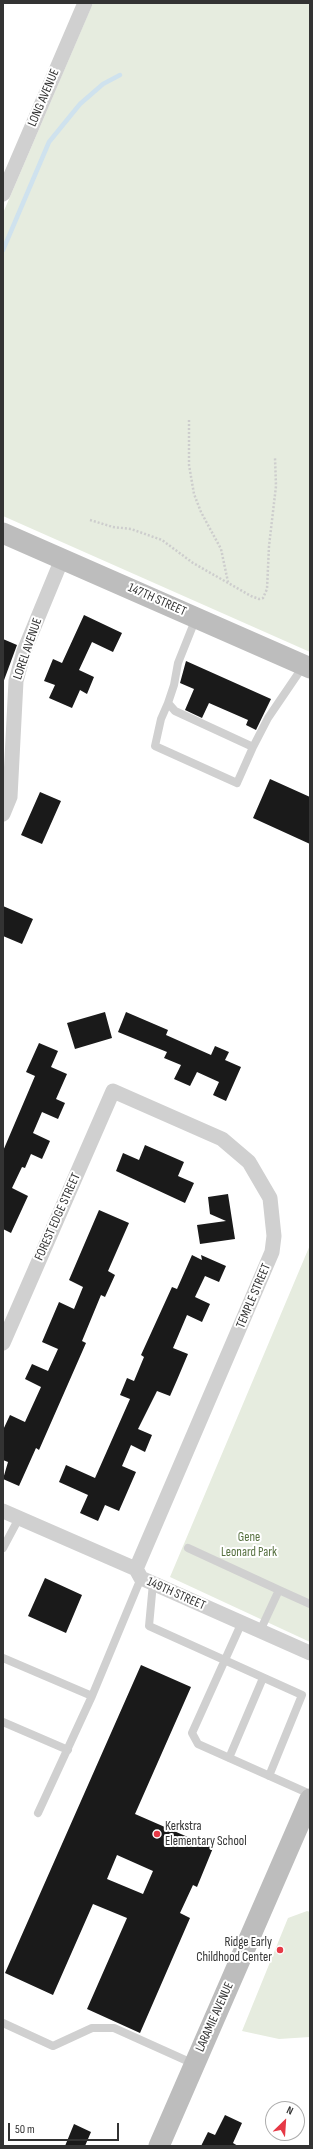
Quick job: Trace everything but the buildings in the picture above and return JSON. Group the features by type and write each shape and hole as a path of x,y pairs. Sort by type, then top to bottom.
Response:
{"street":[{"name":"LONG AVENUE","path":"3,194 86,3"},
{"name":"147TH STREET","path":"3,533 307,666"},
{"name":"LOREL AVENUE","path":"3,814 10,797 16,681 24,651 62,559"},
{"name":"FOREST EDGE STREET","path":"3,1343 113,1091"},
{"name":"TEMPLE STREET","path":"113,1091 222,1140 235,1148 249,1162 270,1198 274,1236 266,1269 143,1577"},
{"name":"149TH STREET","path":"3,1511 260,1631 310,1652"},
{"name":"LARAMIE AVENUE","path":"159,2146 310,1799"}],"lane":[{"path":"196,618 178,662 174,685 161,719 155,746 237,783 268,718 307,666"},
{"path":"168,703 175,711 253,747"},
{"path":"3,1548 19,1518"},
{"path":"188,1548 310,1604"},
{"path":"143,1577 149,1626 302,1695 269,1776"},
{"path":"38,1813 68,1750 143,1577"},
{"path":"260,1631 279,1590"},
{"path":"242,1622 192,1733 198,1744 310,1794"},
{"path":"3,1658 92,1696"},
{"path":"229,1758 263,1678"},
{"path":"3,1722 68,1750"},
{"path":"3,2023 53,2046 62,2040 92,2028 114,2028 194,2065"}],"path":[{"path":"189,420 189,465 194,494 201,512 221,549 228,582"},
{"path":"90,520 131,529 162,540 193,563 255,598 263,598 266,594 268,546 276,486 276,458"}],"green space":[{"path":"93,3 310,3 310,652 3,516 3,213"},
{"name":"Gene Leonard Park","path":"310,1245 310,1642 170,1577"},
{"path":"307,1911 310,1912 310,2037 279,2039 242,2031 288,1918"}],"waterway":[{"path":"3,250 49,142 80,104 103,84 120,75"}],"place":[{"name":"Kerkstra Elementary School","path":"157,1834"},
{"name":"Ridge Early Childhood Center","path":"280,1950"}]}
